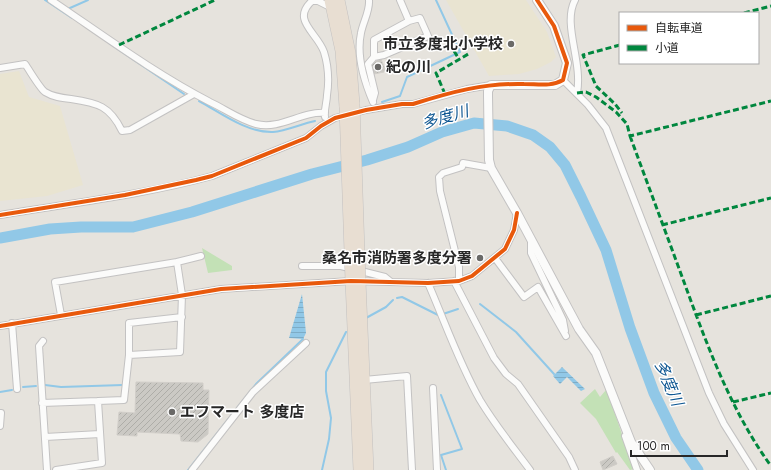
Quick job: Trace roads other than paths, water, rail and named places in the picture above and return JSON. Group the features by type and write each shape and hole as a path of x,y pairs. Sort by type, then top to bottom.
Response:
{"highway":[{"path":"337,3 340,51 349,105 355,281 368,470"},
{"path":"359,470 361,375"}],"street":[{"path":"51,0 194,94 256,124 274,125 314,113 324,113"},
{"path":"369,0 369,6 360,34 360,48 364,83 376,109"},
{"path":"400,0 409,22"},
{"path":"0,215 133,193 176,185 212,176 306,138 326,122 335,118 402,104 413,104 467,89 491,85 555,85 563,80 567,63 554,26 537,0"},
{"path":"575,0 571,9 570,22 577,54 579,81 577,94"},
{"path":"326,122 324,113 328,72 324,52 304,19 303,12 307,5 313,1 337,3"},
{"path":"373,100 375,93 368,64 374,56 374,40 420,18 428,36 384,55 374,56"},
{"path":"0,68 25,64 43,91 53,96 104,107 115,116 122,132 130,130 194,94"},
{"path":"563,80 606,128 709,393 724,424 753,470"},
{"path":"491,85 488,91 490,164 579,330 596,353 622,423 631,442 650,470"},
{"path":"490,164 463,163 462,167 443,173 439,177 440,191 459,267 456,281 494,358 506,374 518,384 569,457 575,470"},
{"path":"0,326 182,295 261,286 355,281 428,283 456,281 472,276 505,249 511,238 517,213"},
{"path":"495,258 524,297 538,287 566,336 563,320 531,253 531,240"},
{"path":"61,315 56,282 177,262 201,256"},
{"path":"129,355 180,352 182,295 177,262"},
{"path":"302,266 340,266 385,277 390,282"},
{"path":"428,283 443,321 480,399 496,425 530,470"},
{"path":"42,403 124,400 129,355 129,323 182,317"},
{"path":"12,323 17,389"},
{"path":"44,341 39,346 47,470"},
{"path":"192,470 253,392 306,343"},
{"path":"361,375 406,376 412,470"},
{"path":"432,388 437,470"},
{"path":"56,470 102,463 98,401"},
{"path":"0,426 1,413"},
{"path":"622,423 622,428 637,470"},
{"path":"45,437 100,434"}],"water":[{"path":"302,294 306,333 303,339 289,338"},
{"path":"562,367 585,389 581,391 567,377 560,384 553,376"}],"waterway":[{"path":"45,0 72,18"},
{"path":"70,8 88,0"},
{"path":"382,102 400,96 407,77 460,52 436,0"},
{"path":"109,43 184,94"},
{"path":"199,101 244,126 263,131 273,132 315,121"},
{"name":"多度川","path":"0,238 50,229 81,227 133,227 192,212 312,174 367,160 408,147 442,132 474,123 507,126 533,135 550,147 565,165 606,250 630,328 654,393 676,438 698,470"},
{"path":"397,298 402,297 438,315"},
{"path":"366,318 386,307 393,300"},
{"path":"480,304 516,332 554,374"},
{"path":"443,314 458,309"},
{"path":"322,470 329,439 331,418 326,391 326,372 346,332"},
{"path":"188,470 256,384 303,339"},
{"path":"45,385 61,387 123,385"},
{"path":"23,387 36,386"},
{"path":"0,392 12,390"},
{"path":"441,395 462,449 441,455 446,470"}],"place":[{"name":"市立多度北小学校","path":"511,44"},
{"name":"紀の川","path":"378,67"},
{"name":"桑名市消防署多度分署","path":"480,258"},
{"name":"エフマート 多度店","path":"172,412"}]}
